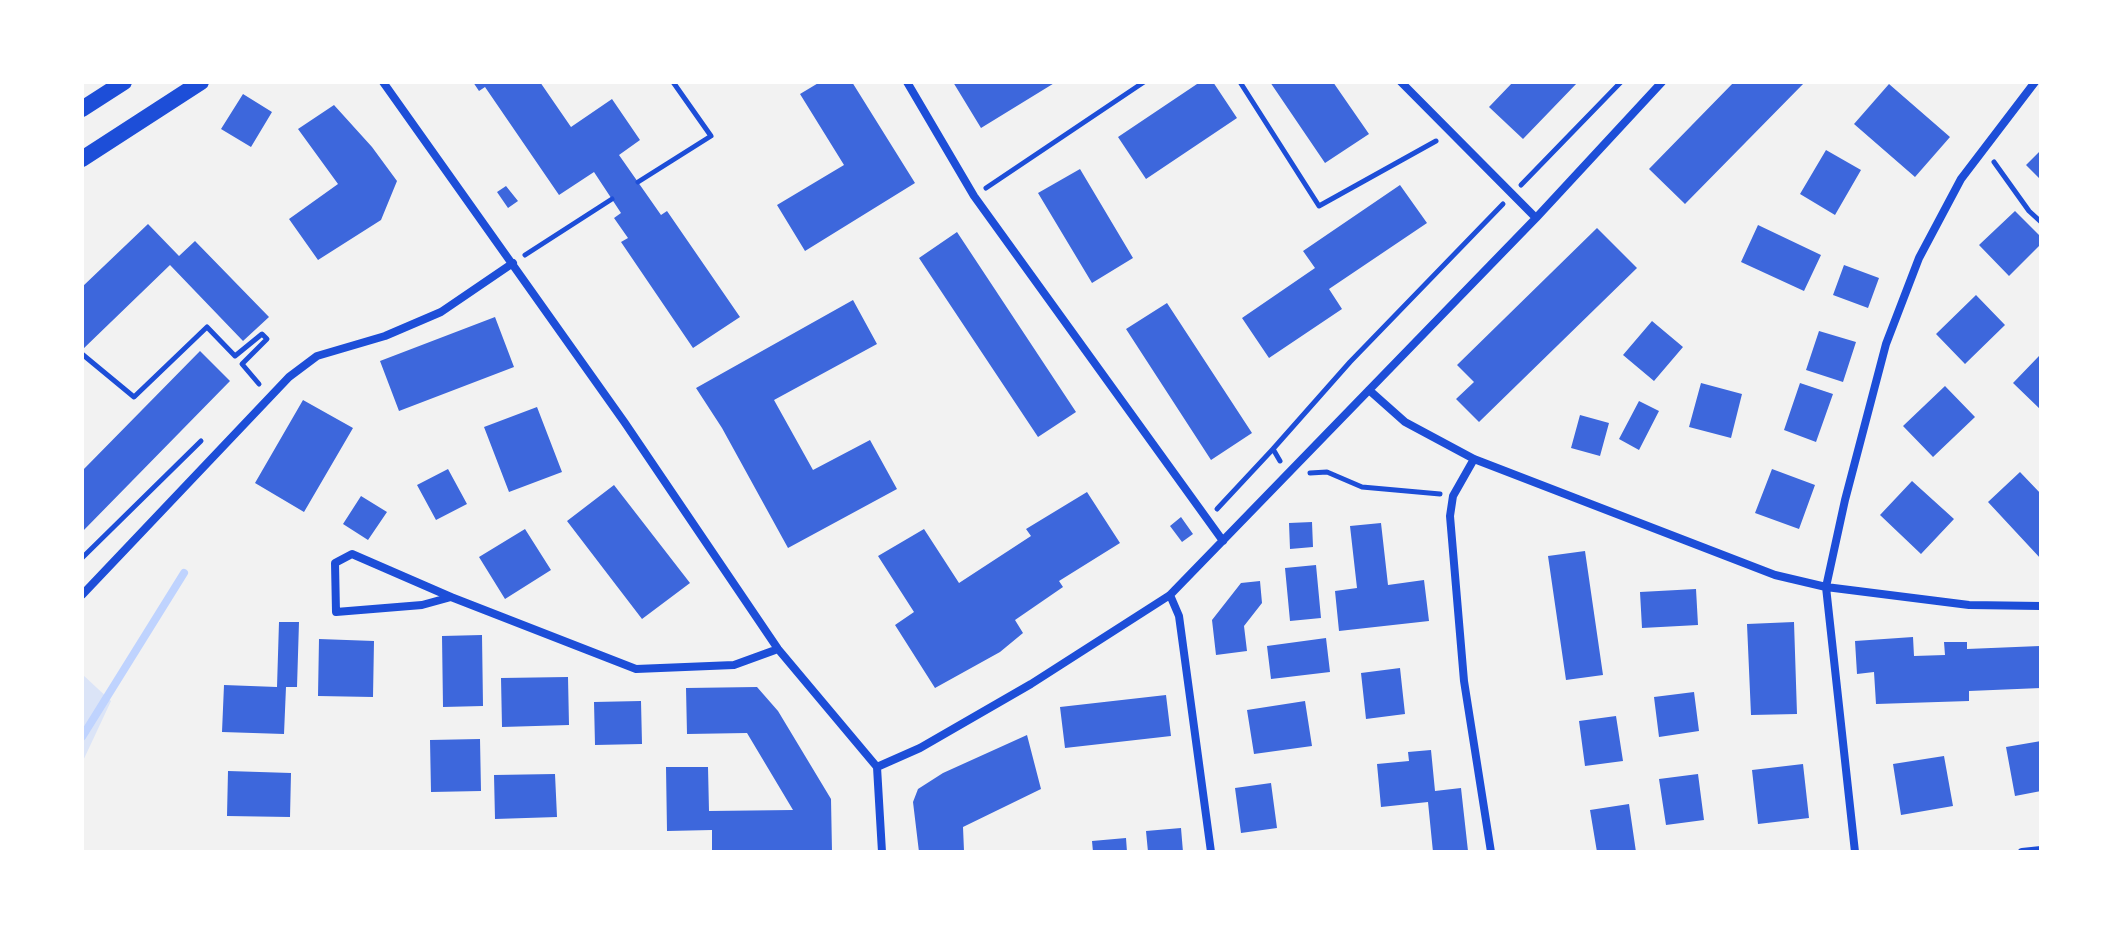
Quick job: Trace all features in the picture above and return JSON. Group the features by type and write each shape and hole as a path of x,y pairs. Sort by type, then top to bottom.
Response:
{"main road":[{"path":"82,109 124,82"},
{"path":"82,159 201,82"}],"street":[{"path":"383,82 513,263 778,649 877,767 882,852"},
{"path":"907,82 974,196 1223,541"},
{"path":"1401,82 1536,218"},
{"path":"877,767 920,748 1031,684 1170,595 1536,218 1662,82"},
{"path":"1855,852 1826,587 1886,344 1919,258 1961,179 2035,82"},
{"path":"82,595 289,377 317,356 385,336 441,312 513,263"},
{"path":"1369,390 1405,422 1474,459 1775,575 1826,587 1969,605 2041,606"},
{"path":"1474,459 1453,496 1450,516 1464,681 1491,852"},
{"path":"451,597 422,605 336,612 335,563 352,554 451,597 636,669 734,665 778,649"},
{"path":"1170,595 1179,616 1211,852"},
{"path":"2022,852 2041,850"}],"path":[{"path":"638,182 711,136 673,82"},
{"path":"974,196 1144,82"},
{"path":"1240,82 1319,206 1451,133"},
{"path":"1208,519 1350,362 1621,82"},
{"path":"1984,149 2029,211 2041,222"},
{"path":"513,263 612,199"},
{"path":"82,354 134,397 207,327 259,384"},
{"path":"235,356 262,334 267,339 242,364"},
{"path":"1273,449 1286,474 1327,472 1362,487 1453,496"}],"shaded area":[{"path":"82,674 111,701 82,763"}],"building":[{"path":"473,82 540,82 571,127 612,99 640,140 619,155 661,215 667,211 740,317 693,348 621,242 628,238 614,218 621,213 594,172 559,195 485,87 479,91"},
{"path":"820,82 852,82 915,183 805,251 777,205 844,165 800,94"},
{"path":"953,82 1056,82 981,128"},
{"path":"1200,82 1213,82 1237,118 1146,179 1118,137"},
{"path":"1270,82 1333,82 1369,134 1325,163"},
{"path":"1513,82 1578,82 1523,139 1489,107"},
{"path":"1734,82 1805,82 1685,204 1649,169"},
{"path":"1889,84 1950,137 1915,177 1854,124"},
{"path":"243,94 272,112 251,147 221,129"},
{"path":"334,105 372,147 397,181 381,220 318,260 289,219 338,184 298,129"},
{"path":"1826,150 1861,170 1835,215 1800,194"},
{"path":"2041,150 2041,180 2026,165"},
{"path":"1080,169 1133,258 1092,283 1038,193"},
{"path":"1400,185 1427,223 1329,289 1342,309 1269,358 1242,318 1315,268 1303,251"},
{"path":"506,186 518,201 508,208 497,192"},
{"path":"2015,211 2041,237 2041,244 2009,276 1979,245"},
{"path":"148,224 179,256 195,241 269,317 243,341 170,265 82,350 82,287"},
{"path":"1758,225 1821,255 1804,291 1741,262"},
{"path":"1597,228 1637,268 1479,422 1456,399 1474,382 1457,365"},
{"path":"957,232 1076,412 1038,437 919,258"},
{"path":"1844,265 1879,278 1868,308 1833,295"},
{"path":"1976,295 2005,325 1965,364 1936,334"},
{"path":"853,300 877,344 774,400 813,470 870,440 897,489 788,548 722,428 696,388"},
{"path":"1167,303 1252,433 1211,460 1126,329"},
{"path":"495,317 514,367 399,411 380,361"},
{"path":"1652,321 1683,347 1654,381 1623,355"},
{"path":"1819,331 1856,342 1843,382 1806,370"},
{"path":"200,351 230,381 82,532 82,471"},
{"path":"2039,356 2041,358 2041,410 2013,383"},
{"path":"1701,383 1742,394 1731,438 1689,427"},
{"path":"1800,383 1833,394 1816,442 1784,430"},
{"path":"1945,386 1975,417 1933,457 1903,426"},
{"path":"303,400 353,428 304,512 255,483"},
{"path":"1639,401 1659,411 1639,450 1619,439"},
{"path":"537,407 562,472 509,492 484,427"},
{"path":"1580,415 1609,423 1600,456 1571,448"},
{"path":"448,469 467,504 436,520 417,485"},
{"path":"1772,469 1815,485 1799,529 1755,513"},
{"path":"2020,472 2041,494 2041,559 1988,502"},
{"path":"1912,481 1954,519 1921,554 1880,515"},
{"path":"614,485 690,583 642,619 567,521"},
{"path":"1087,492 1120,543 1059,581 1063,587 1015,620 1023,633 1000,652 935,688 895,625 914,612 878,556 924,529 959,583 1031,536 1026,529"},
{"path":"361,496 387,512 368,540 343,524"},
{"path":"1181,517 1193,534 1182,542 1170,526"},
{"path":"1312,522 1313,547 1290,549 1289,523"},
{"path":"1381,523 1388,585 1424,580 1429,621 1339,631 1335,591 1357,588 1350,526"},
{"path":"525,529 551,570 505,599 479,557"},
{"path":"1585,551 1603,675 1566,680 1548,556"},
{"path":"1316,565 1321,618 1290,621 1285,568"},
{"path":"1260,581 1262,603 1244,626 1247,651 1216,655 1212,620 1241,583"},
{"path":"1696,589 1698,625 1642,628 1640,592"},
{"path":"279,622 299,622 297,687 286,687 284,734 222,732 224,685 277,687"},
{"path":"1794,622 1797,714 1751,715 1747,624"},
{"path":"482,635 483,706 443,707 442,636"},
{"path":"1913,637 1914,656 1945,655 1944,642 1967,642 1967,649 2040,646 2041,688 1969,691 1969,701 1876,704 1874,672 1857,674 1855,641"},
{"path":"1326,638 1330,672 1271,679 1267,646"},
{"path":"319,639 374,641 373,697 318,696"},
{"path":"1400,668 1405,714 1366,719 1361,673"},
{"path":"568,677 569,725 502,727 501,678"},
{"path":"757,687 778,711 831,799 832,852 712,852 712,830 667,831 666,767 708,767 709,811 793,810 747,733 687,734 686,688"},
{"path":"1694,692 1699,731 1659,737 1654,697"},
{"path":"1166,695 1171,736 1065,748 1060,707"},
{"path":"641,701 642,744 595,745 594,702"},
{"path":"1305,701 1312,746 1254,754 1247,710"},
{"path":"1616,716 1623,761 1585,766 1579,721"},
{"path":"1027,735 1041,789 963,827 964,851 919,852 913,802 918,789 943,773"},
{"path":"480,739 481,791 431,792 430,740"},
{"path":"2041,741 2041,791 2015,796 2006,747"},
{"path":"1431,750 1435,791 1461,788 1468,851 1433,852 1428,802 1381,807 1377,764 1409,761 1408,752"},
{"path":"1944,756 1953,806 1901,815 1893,764"},
{"path":"1803,764 1809,818 1758,824 1752,770"},
{"path":"228,771 291,773 290,817 227,816"},
{"path":"555,774 557,817 495,819 494,775"},
{"path":"1698,774 1704,820 1666,825 1659,779"},
{"path":"1271,783 1277,828 1241,833 1235,788"},
{"path":"1629,804 1636,852 1597,852 1590,810"},
{"path":"1181,828 1183,852 1148,852 1146,831"},
{"path":"1126,838 1127,852 1093,852 1092,841"}],"waterway":[{"path":"82,737 184,573"}]}
